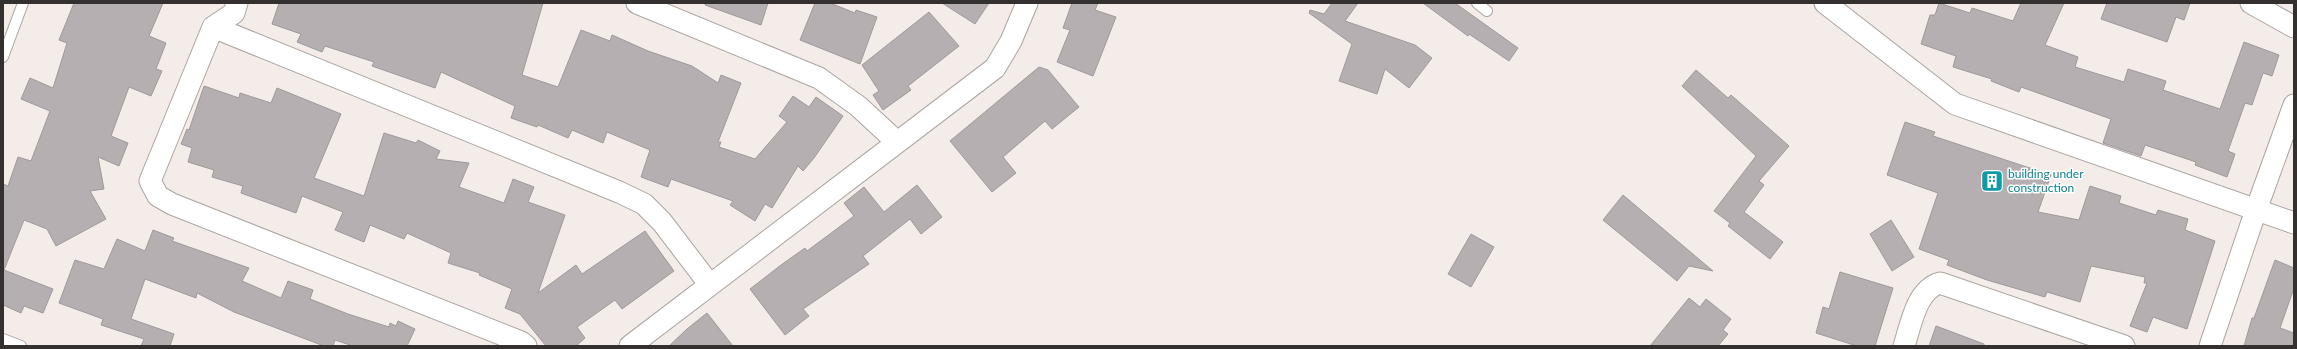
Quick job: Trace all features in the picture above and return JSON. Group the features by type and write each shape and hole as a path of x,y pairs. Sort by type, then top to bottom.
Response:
{"street":[{"path":"237,3 234,12 213,27 150,181 158,196 172,204 513,339 526,346"},
{"path":"637,3 819,78 858,106 896,142"},
{"path":"630,346 995,68 1011,41 1027,3"},
{"path":"1825,3 1955,104 2294,223"},
{"path":"2251,3 2294,27"},
{"path":"213,27 644,204 662,222 710,285"},
{"path":"2210,346 2256,210 2294,105"},
{"path":"1904,346 1918,305 1926,291 1932,285 1940,283 2124,346"}],"lane":[{"path":"3,57 23,3"},
{"path":"1477,3 1487,11"},
{"path":"3,339 21,346"}],"building":[{"path":"74,3 163,3 149,36 166,43 156,69 162,71 151,96 129,87 111,136 128,143 119,166 98,157 104,189 90,191 106,219 56,246 47,229 24,220 4,270 53,289 43,313 24,306 21,313 3,305 3,184 8,186 18,157 31,161 50,111 21,99 30,78 53,88 67,43 59,40"},
{"path":"279,3 543,3 522,75 558,87 581,30 610,41 612,35 648,51 692,66 718,83 721,75 741,83 718,142 721,142 719,147 755,159 787,122 779,116 793,96 809,107 816,97 843,116 814,158 803,171 798,166 772,208 765,204 755,221 730,205 733,201 671,179 668,187 641,177 650,150 607,132 603,143 572,130 568,138 538,125 537,127 511,118 515,106 441,72 435,88 372,66 374,62 325,46 322,52 297,42 301,34 272,24"},
{"path":"705,3 768,3 761,25 705,5"},
{"path":"815,3 830,3 855,13 856,10 877,17 860,64 800,40"},
{"path":"942,3 989,3 975,24"},
{"path":"1072,3 1098,3 1095,10 1116,17 1093,76 1057,62 1070,30 1063,28"},
{"path":"1332,3 1358,3 1345,21 1415,45 1432,58 1409,88 1385,69 1377,94 1339,81 1352,44 1309,13 1310,10 1324,14"},
{"path":"1423,3 1455,3 1518,48 1509,61 1469,34 1468,36"},
{"path":"1939,3 1970,13 1972,8 2013,21 2021,3 2064,3 2045,45 2078,57 2075,67 2124,82 2128,69 2166,81 2163,90 2220,109 2244,42 2279,55 2272,76 2263,73 2252,105 2245,103 2228,151 2235,154 2227,177 2195,165 2196,162 2145,145 2141,156 2103,143 2111,119 2021,87 2019,92 1991,81 1992,79 1953,67 1956,56 1921,44 1930,15 1935,15"},
{"path":"2107,3 2190,3 2184,20 2176,17 2167,42 2101,19"},
{"path":"929,12 959,46 908,86 911,90 883,110 873,95 879,91 862,65"},
{"path":"1039,67 1048,70 1079,107 1052,129 1045,121 1003,157 1016,173 992,192 950,141"},
{"path":"1696,70 1728,98 1731,95 1789,146 1759,181 1764,185 1744,212 1783,242 1770,259 1728,226 1730,223 1714,211 1756,156 1682,86"},
{"path":"204,86 239,98 240,93 271,103 277,88 341,114 314,178 364,196 384,133 416,143 418,140 440,151 436,159 469,163 459,187 504,203 513,179 534,187 528,202 565,215 538,293 576,265 582,274 645,231 674,271 622,309 615,300 577,327 585,338 576,346 546,346 520,314 505,308 512,289 479,275 480,273 448,263 451,253 407,233 404,239 370,225 364,242 335,230 343,212 302,196 296,213 241,193 243,186 212,177 214,170 188,162 192,148 181,144 187,129 189,130"},
{"path":"1905,122 1935,132 1933,136 2051,175 2038,212 2079,220 2090,186 2121,196 2119,203 2156,215 2158,210 2188,219 2185,230 2215,241 2187,329 2153,317 2147,332 2130,326 2147,283 2144,283 2145,277 2091,266 2080,302 2047,292 2045,297 1987,280 1947,265 1949,260 1919,249 1938,193 1887,175"},
{"path":"917,185 942,217 921,234 910,219 863,256 869,264 803,309 809,316 785,335 750,289 805,248 807,251 854,216 844,203 864,187 884,212"},
{"path":"1623,195 1713,271 1689,266 1677,281 1603,220"},
{"path":"1891,220 1914,257 1892,271 1870,234"},
{"path":"153,230 174,238 172,241 249,268 242,281 281,298 288,281 313,290 310,299 348,314 389,327 390,323 396,326 398,321 415,329 407,346 353,346 335,340 333,346 324,346 234,312 197,293 196,298 145,279 131,319 174,334 170,346 141,346 144,339 101,325 103,319 59,303 75,260 104,269 117,239 145,251"},
{"path":"1471,234 1494,247 1471,287 1448,274"},
{"path":"2275,260 2294,268 2294,288 2280,328 2294,333 2294,346 2244,346 2252,318 2254,318"},
{"path":"1840,272 1893,288 1875,346 1857,346 1816,333 1823,307 1829,309"},
{"path":"1689,298 1700,307 1706,299 1731,319 1723,330 1728,334 1718,346 1650,346"},
{"path":"707,313 733,346 669,346 687,329"},
{"path":"1936,326 1984,344 1984,346 1929,346"}],"place":[{"name":"building under construction","path":"1992,181"}]}
